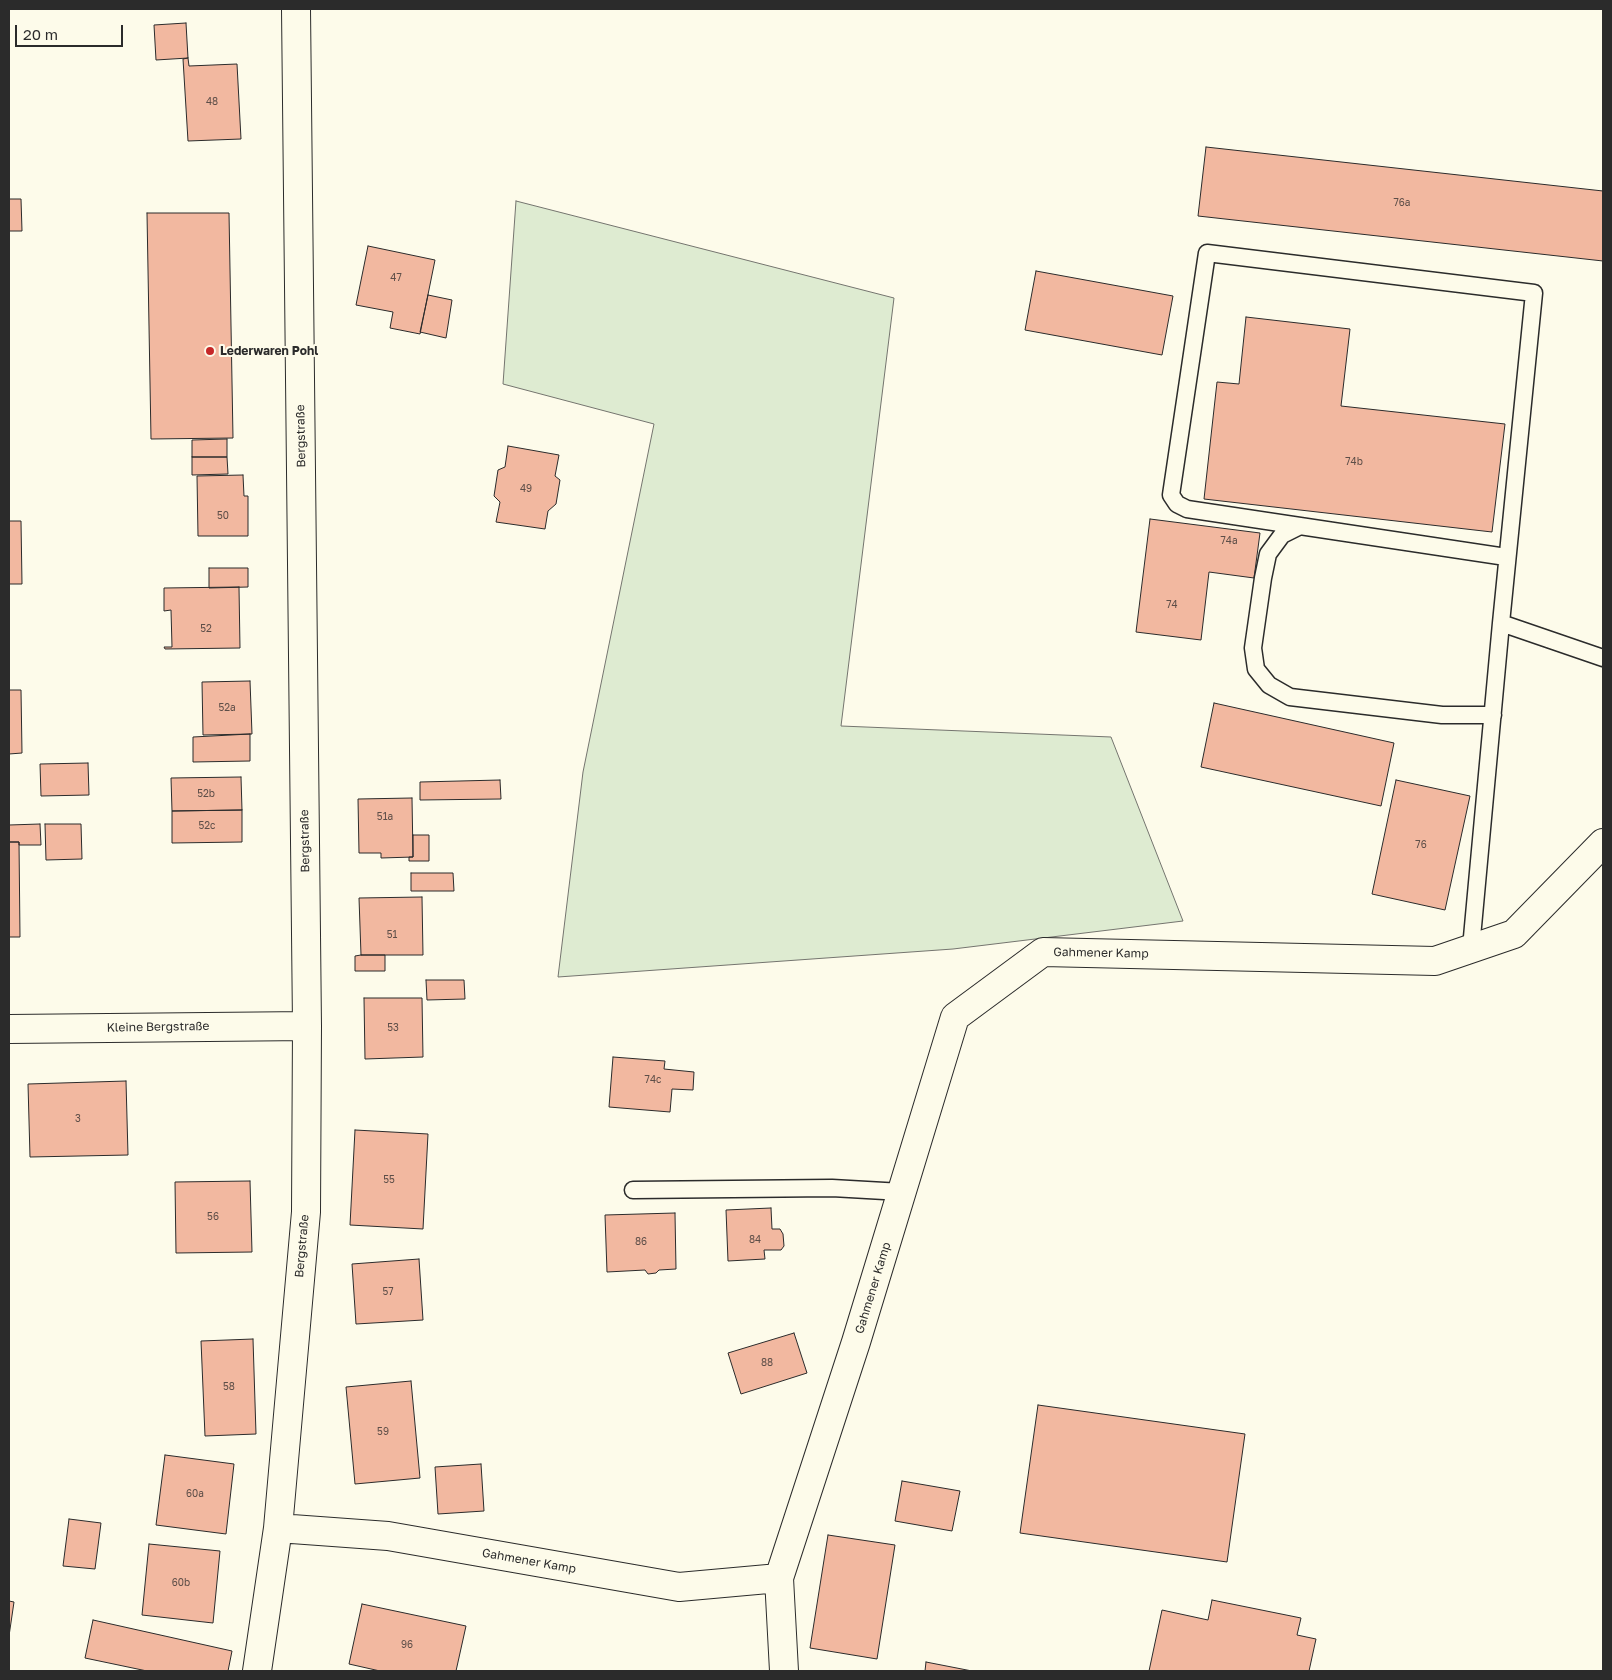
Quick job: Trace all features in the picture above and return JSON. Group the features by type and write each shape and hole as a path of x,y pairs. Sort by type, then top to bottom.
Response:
{"street":[{"name":"Bergstraße","path":"257,1671 278,1528 306,1212 307,1026 296,9"},
{"name":"Gahmener Kamp","path":"784,1671 779,1578 856,1342 955,1017 1043,952 1435,961 1514,934 1603,843"},
{"name":"Kleine Bergstraße","path":"9,1029 307,1026"},
{"name":"Gahmener Kamp","path":"278,1528 388,1536 679,1587 779,1578"}],"lane":[{"path":"1471,948 1506,557 1534,293 1207,253 1171,495 1177,504 1187,509 1506,557"},
{"path":"1300,526 1282,535 1268,554 1263,578 1254,648 1256,668 1269,685 1290,697 1442,714 1493,715"},
{"path":"1500,622 1603,658"},
{"path":"633,1190 832,1188 902,1192"}],"green space":[{"path":"516,201 894,298 841,726 1111,737 1183,921 953,949 558,977 583,772 654,424 503,384"}],"building":[{"path":"186,23 188,58 156,60 154,25"},
{"path":"188,58 189,66 237,64 241,139 188,141 183,59"},
{"path":"1206,147 1603,191 1603,261 1198,216"},
{"path":"9,199 21,199 22,231 9,231"},
{"path":"147,213 229,213 233,438 151,439"},
{"path":"368,246 435,260 420,334 390,328 393,312 356,305"},
{"path":"1036,271 1173,296 1162,355 1025,330"},
{"path":"428,295 452,300 446,338 420,332"},
{"path":"1246,317 1350,329 1341,406 1505,424 1492,532 1204,499 1217,382 1239,384"},
{"path":"227,439 227,457 192,457 192,440"},
{"path":"508,446 559,455 555,476 560,480 556,504 548,511 545,529 496,522 500,502 494,496 498,470 505,467"},
{"path":"192,457 227,457 228,474 192,475"},
{"path":"243,475 244,496 248,496 248,536 198,536 197,476"},
{"path":"1150,519 1260,533 1254,578 1209,572 1201,640 1136,632"},
{"path":"9,521 21,521 22,584 9,584"},
{"path":"209,568 248,568 248,587 209,588"},
{"path":"239,587 240,648 165,649 164,647 172,647 171,610 164,611 164,588"},
{"path":"250,681 252,734 203,735 202,682"},
{"path":"9,690 21,690 22,753 9,754"},
{"path":"1214,703 1394,743 1381,806 1201,767"},
{"path":"250,734 250,761 193,762 193,737"},
{"path":"88,763 89,795 41,796 40,764"},
{"path":"241,777 242,810 172,811 171,778"},
{"path":"500,780 501,799 420,800 420,782"},
{"path":"1396,780 1470,796 1445,910 1372,894"},
{"path":"412,798 413,857 381,858 381,853 359,853 358,799"},
{"path":"242,810 242,842 172,843 172,811"},
{"path":"40,824 41,845 19,845 19,842 9,842 9,825"},
{"path":"45,824 81,824 82,859 46,860"},
{"path":"413,835 429,835 429,861 409,861 409,857 413,857"},
{"path":"9,842 19,842 20,937 9,937"},
{"path":"411,873 453,873 454,891 411,891"},
{"path":"422,897 423,955 361,955 359,898"},
{"path":"385,955 385,971 355,971 355,956"},
{"path":"426,980 464,980 465,999 427,1000"},
{"path":"364,998 422,998 423,1057 365,1059"},
{"path":"613,1057 665,1061 664,1069 694,1072 693,1090 672,1089 670,1112 609,1107"},
{"path":"126,1081 128,1155 30,1157 28,1084"},
{"path":"355,1130 428,1134 423,1229 350,1225"},
{"path":"250,1181 252,1252 176,1253 175,1182"},
{"path":"771,1208 772,1229 780,1229 783,1234 784,1246 781,1250 764,1250 765,1259 728,1261 726,1210"},
{"path":"675,1213 676,1269 659,1270 656,1273 648,1274 645,1270 607,1272 605,1215"},
{"path":"419,1259 423,1320 356,1324 352,1264"},
{"path":"794,1333 807,1373 741,1394 728,1353"},
{"path":"253,1339 256,1434 205,1436 201,1341"},
{"path":"411,1381 420,1478 355,1484 346,1387"},
{"path":"1038,1405 1245,1434 1227,1562 1020,1533"},
{"path":"165,1455 234,1464 226,1534 156,1525"},
{"path":"481,1464 484,1511 438,1514 435,1467"},
{"path":"902,1481 960,1491 952,1531 895,1521"},
{"path":"69,1519 101,1523 95,1569 63,1566"},
{"path":"828,1535 895,1545 877,1659 810,1648"},
{"path":"149,1544 220,1551 213,1623 142,1615"},
{"path":"1212,1600 1301,1618 1297,1635 1316,1639 1309,1671 1149,1671 1162,1610 1208,1620"},
{"path":"9,1601 14,1602 9,1636"},
{"path":"362,1604 466,1626 456,1671 380,1671 349,1664"},
{"path":"93,1620 232,1651 228,1671 147,1671 85,1658"},
{"path":"926,1662 972,1671 925,1671"}],"place":[{"name":"Lederwaren Pohl","path":"210,351"}]}
